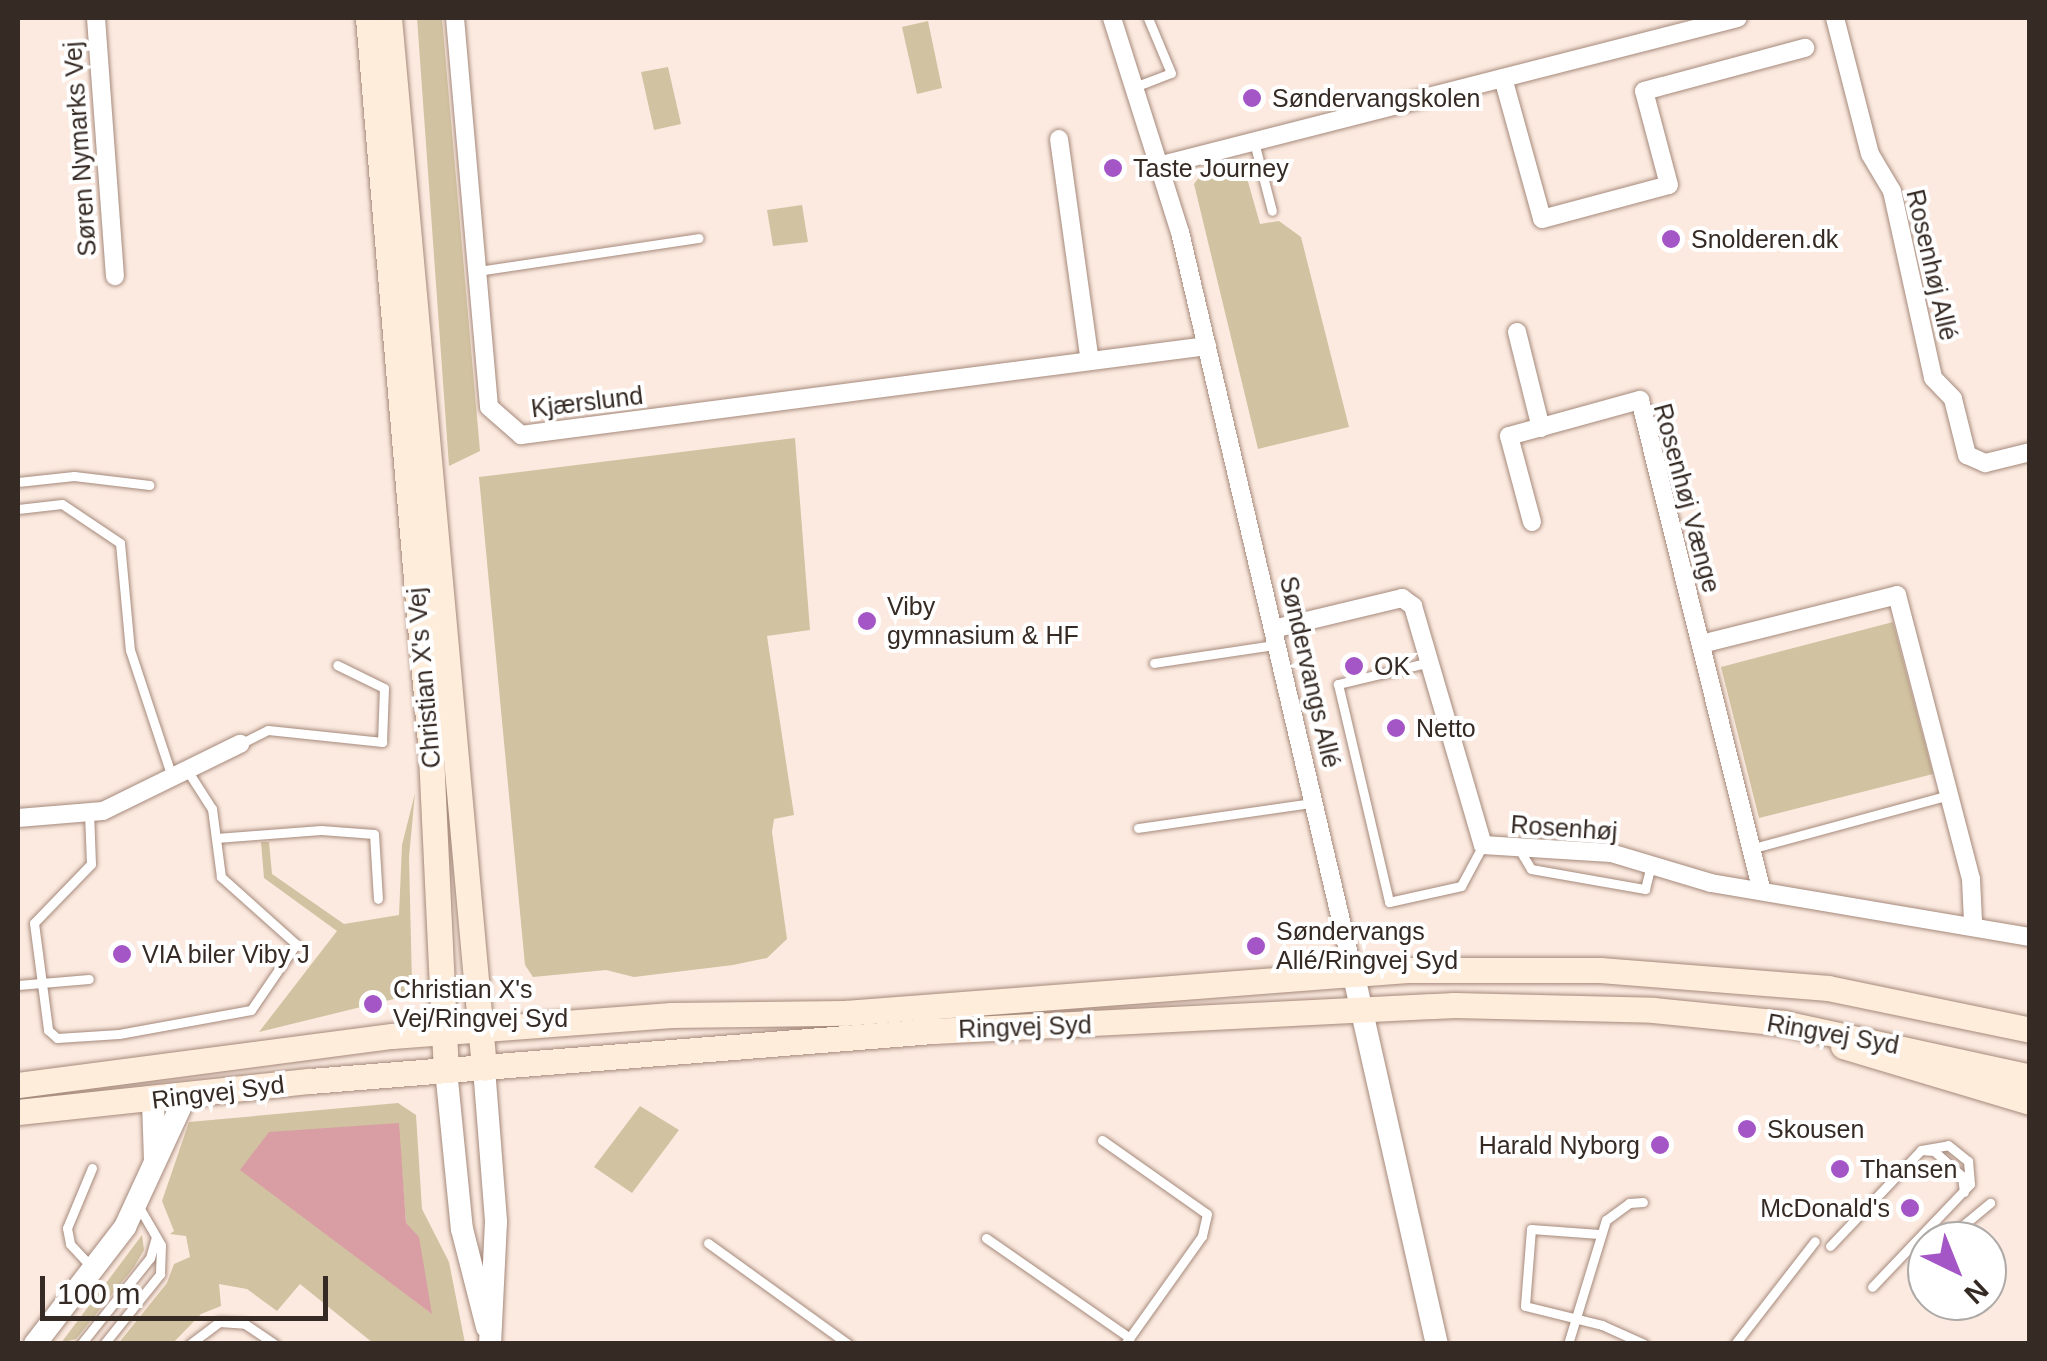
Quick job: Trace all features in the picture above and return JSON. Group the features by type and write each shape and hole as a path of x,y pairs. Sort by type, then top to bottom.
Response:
{"main road":[{"name":"Christian X's Vej","path":"368,18 430,755 446,1070"},
{"name":"Christian X's Vej","path":"390,18 484,1068"},
{"name":"Ringvej Syd","path":"18,1085 443,1032 672,1015 845,1013 1353,972 1600,970 1828,988 2030,1030"},
{"name":"Ringvej Syd","path":"18,1112 446,1070 933,1032 1361,1008 1561,1005 1782,1024 2030,1077"},
{"path":"1782,1024 1887,1062 2030,1102"},
{"path":"153,1101 167,1085 286,1050"}],"street":[{"name":"Søren Nymarks Vej","path":"96,18 114,276"},
{"name":"Kjærslund","path":"455,18 488,408 522,435 1207,346"},
{"name":"Søndervangs Allé","path":"1112,18 1162,165 1207,346 1438,1344"},
{"path":"1162,165 1738,18"},
{"name":"Rosenhøj Allé","path":"1836,18 1870,154 1892,191 1929,365 1953,400 1966,456 1985,464 2030,452"},
{"path":"1503,78 1542,219 1669,185 1644,91 1805,48"},
{"path":"1059,139 1090,361"},
{"path":"1517,332 1541,428"},
{"name":"Rosenhøj Vænge","path":"1532,522 1510,436 1640,400 1761,888"},
{"path":"1701,644 1897,595 1971,879 1973,922"},
{"name":"Rosenhøj","path":"1275,637 1402,598 1423,623 1483,845 1611,852 1711,883 1973,922 2030,936"},
{"path":"18,818 89,812 240,744"},
{"name":"Christian X's Vej","path":"484,1068 496,1222 490,1339"},
{"name":"Christian X's Vej","path":"446,1070 462,1229 490,1339"},
{"path":"35,1344 95,1271 138,1206 185,1097"},
{"path":"153,1101 155,1161"}],"lane":[{"path":"1137,86 1171,74 1148,18"},
{"path":"1254,141 1272,211"},
{"path":"478,272 699,238"},
{"path":"18,482 74,476 148,485"},
{"path":"18,508 62,504 120,543 130,650 180,773 212,809 222,877 296,944 251,1010 120,1034 57,1038 48,1030 34,923 90,864 89,812"},
{"path":"1154,663 1275,637"},
{"path":"1433,662 1338,684 1389,902 1461,886 1483,845"},
{"path":"240,744 268,730 382,742 384,688 338,665"},
{"path":"1754,848 1949,795"},
{"path":"1138,828 1312,802"},
{"path":"216,838 320,830 374,834 378,898"},
{"path":"1520,849 1531,869 1645,889 1652,865"},
{"path":"18,985 89,979"},
{"path":"986,1238 1128,1340 1202,1236 1207,1214 1102,1140"},
{"path":"1830,1246 1921,1150 1948,1145 1968,1162 1972,1176 1964,1192 1872,1287"},
{"path":"92,1168 67,1228 70,1244 95,1271"},
{"path":"1568,1344 1599,1234 1617,1210 1643,1202"},
{"path":"1969,1221 1990,1204"},
{"path":"104,1344 160,1274 156,1235 138,1206"},
{"path":"1599,1234 1531,1229 1526,1306 1578,1317 1644,1344"},
{"path":"80,1344 150,1258 156,1235"},
{"path":"1735,1344 1815,1241"},
{"path":"708,1243 848,1344"},
{"path":"190,1344 219,1322 245,1324 275,1344"}],"shaded area":[{"path":"417,18 442,18 480,451 449,466"},
{"path":"928,21 942,88 917,94 902,27"},
{"path":"668,67 681,124 654,130 641,72"},
{"path":"1243,164 1260,224 1279,221 1301,237 1349,427 1258,449 1194,184 1200,176"},
{"path":"802,205 808,242 773,246 767,210"},
{"path":"795,438 810,630 767,636 794,815 774,819 772,832 787,939 767,958 733,965 634,977 606,970 533,977 525,965 479,477"},
{"path":"1893,622 1933,774 1759,818 1721,667"},
{"path":"415,793 409,857 412,984 406,996 259,1032 337,931 264,878 261,842 269,842 272,874 344,924 399,915 402,845"},
{"path":"398,1103 416,1115 422,1209 449,1262 465,1343 373,1343 300,1284 277,1311 247,1289 219,1284 221,1306 201,1314 173,1343 118,1344 167,1283 174,1264 190,1257 186,1236 170,1234 174,1231 162,1201 189,1122","holes":["398,1123 406,1223 431,1313 241,1170"]},
{"path":"640,1106 679,1130 632,1193 594,1167"},
{"path":"399,1123 406,1223 419,1237 432,1314 240,1170 269,1132"},
{"path":"142,1235 144,1250 134,1267 76,1339 61,1343"}],"place":[{"name":"Søndervangskolen","path":"1252,98"},
{"name":"Taste Journey","path":"1113,168"},
{"name":"Snolderen.dk","path":"1671,239"},
{"name":"Viby gymnasium & HF","path":"867,621"},
{"name":"OK","path":"1354,666"},
{"name":"Netto","path":"1396,728"},
{"name":"Søndervangs Allé/Ringvej Syd","path":"1256,946"},
{"name":"VIA biler Viby J","path":"122,954"},
{"name":"Christian X's Vej/Ringvej Syd","path":"373,1004"},
{"name":"Skousen","path":"1747,1129"},
{"name":"Harald Nyborg","path":"1660,1145"},
{"name":"Thansen","path":"1840,1169"},
{"name":"McDonald's","path":"1910,1208"}]}
